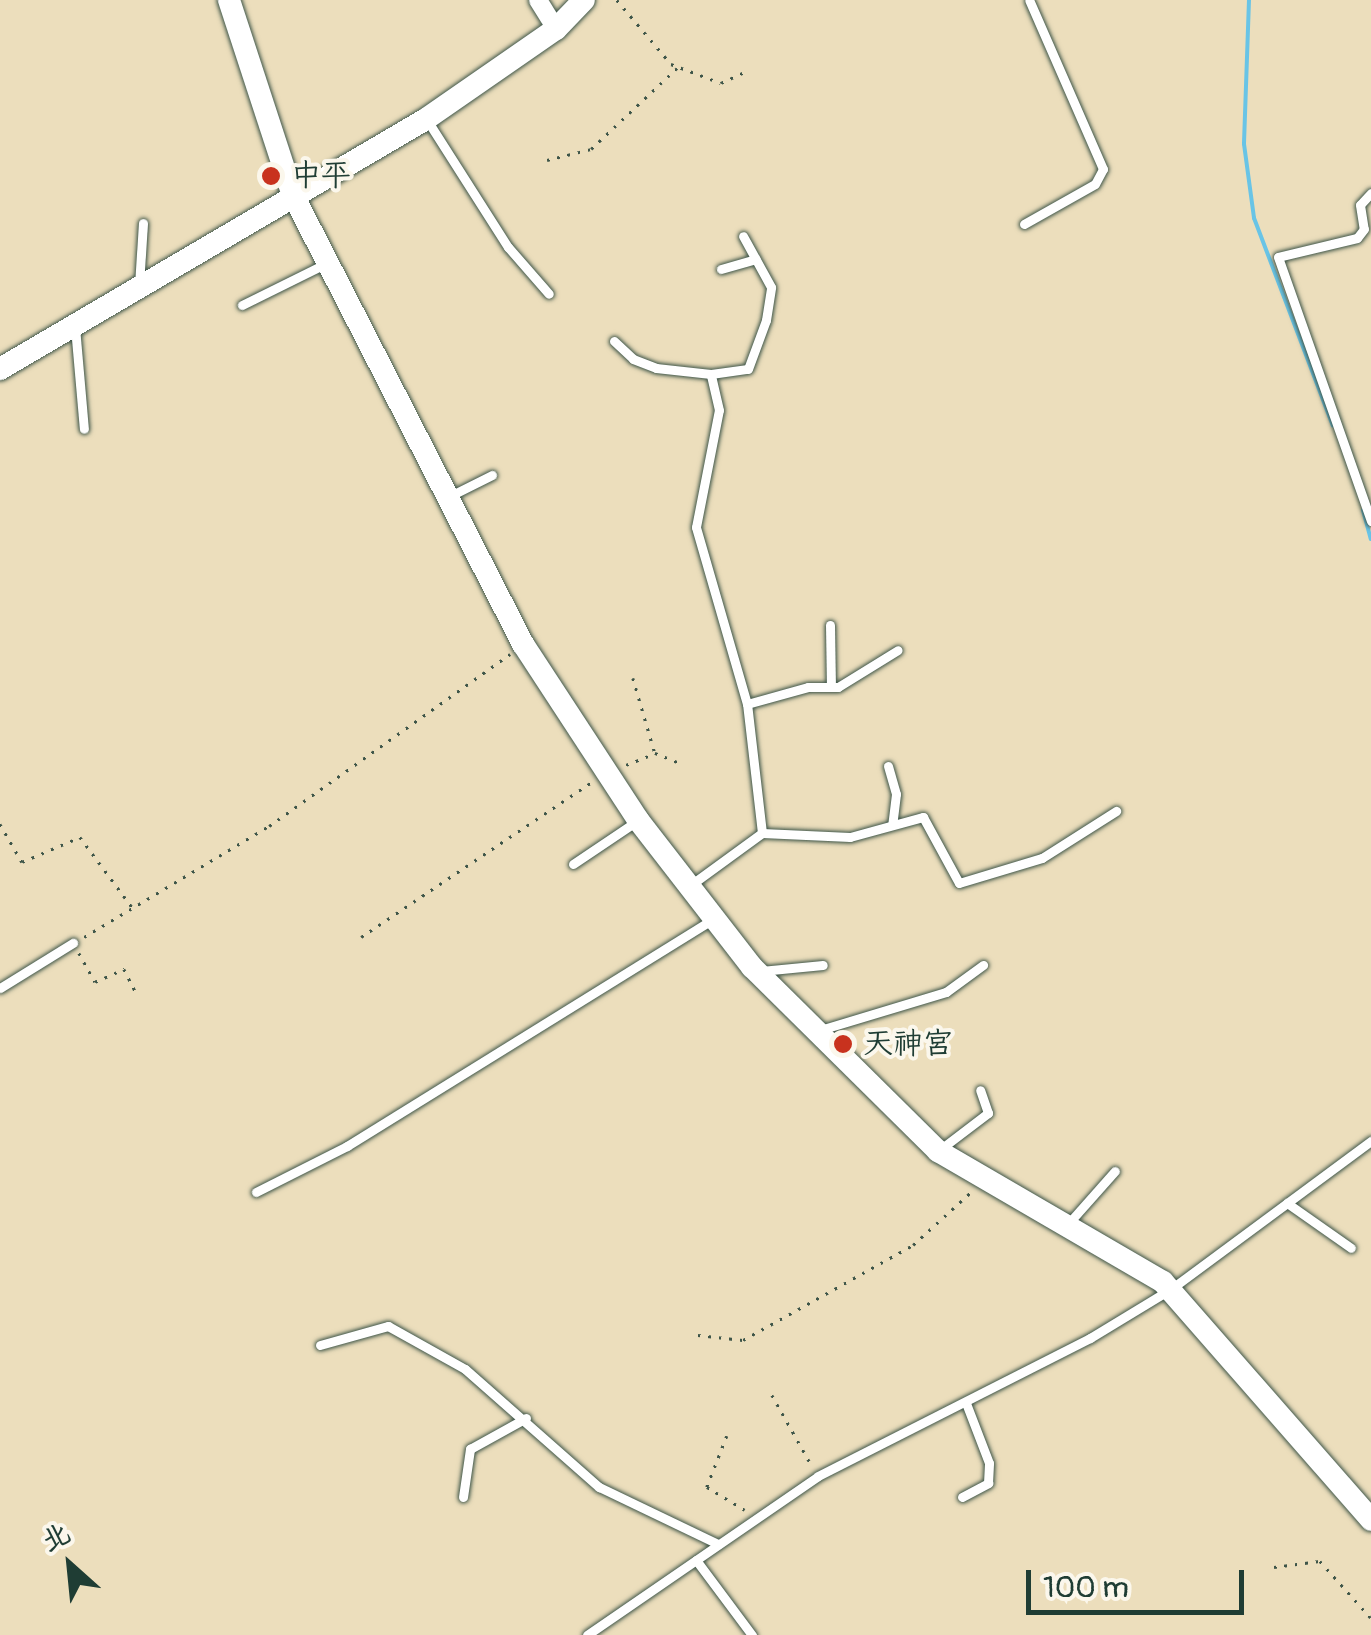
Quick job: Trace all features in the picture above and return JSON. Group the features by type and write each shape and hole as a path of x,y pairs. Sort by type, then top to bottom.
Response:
{"street":[{"path":"230,0 292,192 523,644 604,774 638,820 757,972 938,1152 1170,1289 1370,1517"},
{"path":"538,0 556,29"},
{"path":"0,369 292,192 426,118 556,29 584,0"}],"lane":[{"path":"1024,224 1095,184 1102,169 1029,0"},
{"path":"426,118 508,246 549,294"},
{"path":"1371,193 1360,205 1364,229 1357,238 1278,257 1371,520"},
{"path":"139,285 136,257 143,224"},
{"path":"614,341 656,368 711,374 748,369 771,287 743,236"},
{"path":"721,269 756,259"},
{"path":"242,305 328,262"},
{"path":"74,324 84,429"},
{"path":"711,374 719,410 696,527 748,704 762,833"},
{"path":"448,497 492,475"},
{"path":"830,625 831,686"},
{"path":"748,704 831,686 898,650"},
{"path":"888,766 896,794 892,824"},
{"path":"690,885 762,833 850,837 923,818 960,884 1042,858 1116,811"},
{"path":"573,864 638,820"},
{"path":"256,1192 347,1146 714,918"},
{"path":"0,988 74,943"},
{"path":"757,972 823,965"},
{"path":"817,1031 946,992 983,965"},
{"path":"938,1152 988,1113 980,1090"},
{"path":"587,1635 818,1476 966,1403 1170,1289 1371,1141"},
{"path":"1064,1227 1115,1171"},
{"path":"1287,1203 1351,1248"},
{"path":"320,1345 388,1326 465,1369 526,1418 599,1487 718,1544"},
{"path":"962,1497 988,1483 989,1463 966,1403"},
{"path":"463,1497 470,1448 526,1418"},
{"path":"696,1560 752,1635"}],"path":[{"path":"617,0 678,66 722,83 749,70"},
{"path":"547,160 591,149 678,66"},
{"path":"138,997 124,969 95,982 74,943 269,826 523,644"},
{"path":"633,678 655,753"},
{"path":"361,937 604,774 655,753 680,763"},
{"path":"0,824 22,862 80,837 133,908"},
{"path":"698,1335 743,1340 913,1245 983,1181"},
{"path":"772,1395 818,1476"},
{"path":"727,1436 708,1487 759,1518"},
{"path":"1274,1567 1320,1561 1371,1618"}],"waterway":[{"path":"1249,0 1244,144 1254,218 1333,426"},
{"path":"1363,510 1371,539"}],"place":[{"name":"中平","path":"271,176"},
{"name":"天神宮","path":"843,1044"}]}
